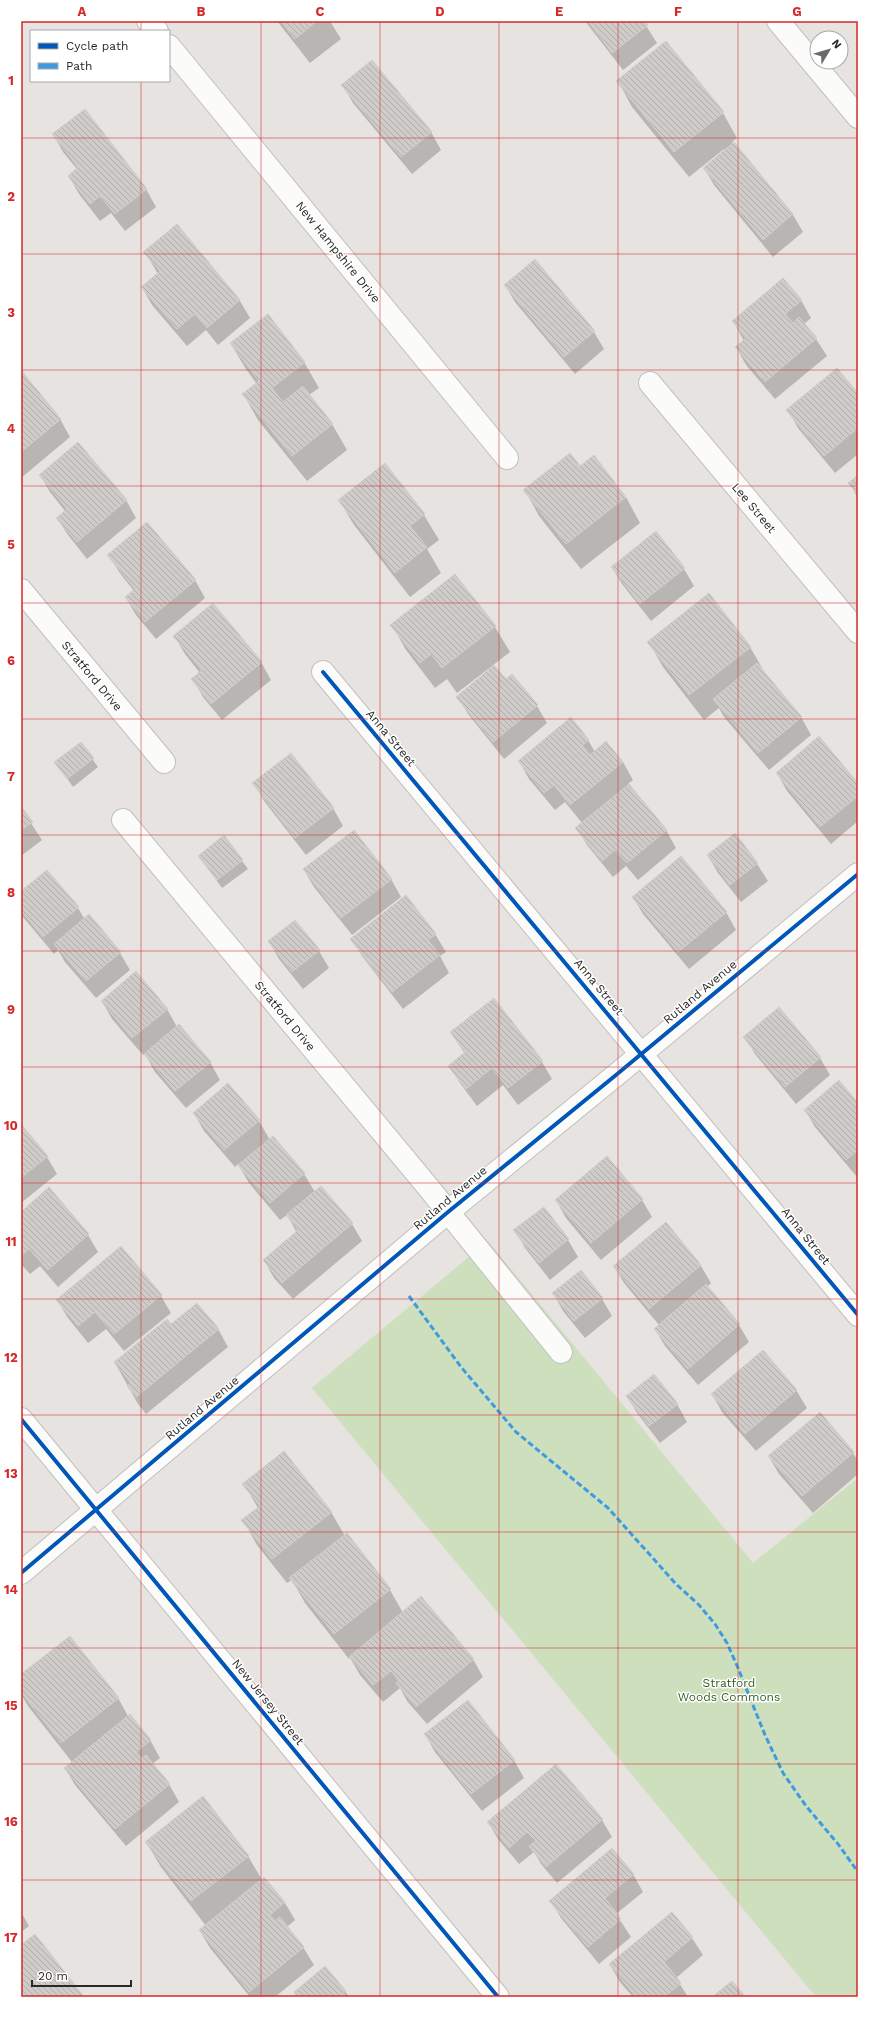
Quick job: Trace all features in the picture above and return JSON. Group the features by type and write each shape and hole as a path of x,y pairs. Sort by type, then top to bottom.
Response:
{"street":[{"path":"148,21 155,30"},
{"path":"778,21 858,117"},
{"name":"New Hampshire Drive","path":"170,47 507,458"},
{"name":"Lee Street","path":"650,383 858,632"},
{"name":"Stratford Drive","path":"21,590 164,762"},
{"name":"Anna Street","path":"323,672 642,1054 858,1316"},
{"name":"Stratford Drive","path":"123,820 448,1212 561,1352"},
{"name":"Rutland Avenue","path":"21,1573 448,1212 642,1054 858,874"},
{"name":"New Jersey Street","path":"21,1419 498,1997"}],"green space":[{"name":"Stratford Woods Commons","path":"488,1241 753,1563 858,1478 858,1997 816,1997 312,1388"}],"building":[{"path":"281,21 317,21 295,39"},
{"path":"588,21 645,21 648,25 612,53"},
{"path":"666,41 724,112 674,152 616,81"},
{"path":"372,60 432,132 401,157 341,85"},
{"path":"85,109 147,189 115,214 100,196 90,204 68,176 78,167 52,134"},
{"path":"734,142 793,214 763,240 703,168"},
{"path":"177,224 240,300 207,328 195,314 177,329 141,287 160,271 143,252"},
{"path":"535,259 595,331 564,357 504,285"},
{"path":"783,278 802,300 785,314 793,323 799,317 817,338 765,382 735,347 746,338 732,321"},
{"path":"268,314 305,362 272,388 283,402 303,386 333,424 292,456 242,394 259,381 230,343"},
{"path":"837,368 858,393 858,428 824,456 786,410"},
{"path":"21,370 61,419 21,452"},
{"path":"78,442 127,500 77,542 56,518 67,509 39,475"},
{"path":"570,453 580,466 594,455 626,497 566,544 523,490"},
{"path":"385,463 425,514 410,526 427,547 395,573 338,500"},
{"path":"858,475 858,495 848,483"},
{"path":"147,522 196,580 145,622 125,597 135,589 107,555"},
{"path":"656,531 685,568 640,604 611,567"},
{"path":"455,574 496,626 442,668 431,654 420,663 390,625"},
{"path":"709,593 751,647 689,695 647,642"},
{"path":"213,603 262,662 211,704 191,679 202,670 173,636"},
{"path":"757,663 802,717 758,753 713,699"},
{"path":"494,665 506,679 512,674 538,705 493,742 456,697"},
{"path":"571,717 589,740 582,745 590,755 606,741 623,762 570,805 554,785 544,793 518,761"},
{"path":"819,736 858,783 858,796 820,827 776,773"},
{"path":"81,742 94,758 67,779 54,762"},
{"path":"291,753 334,808 295,838 252,783"},
{"path":"629,784 667,830 627,863 615,850 602,861 575,828"},
{"path":"21,806 33,822 21,830"},
{"path":"354,830 392,879 341,918 303,869"},
{"path":"735,833 758,863 730,885 707,855"},
{"path":"224,835 243,860 217,880 198,856"},
{"path":"681,856 727,912 678,952 632,897"},
{"path":"47,870 79,907 43,937 21,911 21,891"},
{"path":"406,895 436,934 428,940 440,955 392,992 350,939"},
{"path":"89,914 121,952 86,981 54,944"},
{"path":"295,920 320,950 292,972 268,941"},
{"path":"136,971 168,1009 132,1038 101,1001"},
{"path":"494,998 543,1061 508,1088 492,1068 466,1089 448,1066 465,1052 450,1032"},
{"path":"779,1007 821,1057 785,1087 743,1037"},
{"path":"179,1024 211,1062 175,1091 144,1054"},
{"path":"839,1080 858,1103 858,1150 846,1160 804,1110"},
{"path":"228,1083 260,1120 224,1150 193,1113"},
{"path":"21,1124 48,1156 21,1178"},
{"path":"273,1136 305,1173 270,1203 238,1165"},
{"path":"607,1156 643,1199 591,1243 555,1200"},
{"path":"321,1186 353,1223 282,1283 263,1260 298,1230 286,1215"},
{"path":"49,1187 89,1234 48,1270 29,1249 21,1256 21,1212"},
{"path":"544,1207 569,1239 539,1263 513,1230"},
{"path":"666,1222 701,1265 649,1309 613,1266"},
{"path":"121,1246 162,1295 114,1334 95,1312 78,1326 56,1300"},
{"path":"581,1270 603,1298 574,1321 552,1293"},
{"path":"706,1284 740,1324 688,1369 654,1329"},
{"path":"197,1303 219,1329 136,1397 127,1386 131,1383 114,1362 167,1319 171,1324"},
{"path":"763,1350 797,1390 745,1434 711,1394"},
{"path":"654,1374 678,1404 649,1426 626,1396"},
{"path":"820,1412 854,1452 802,1496 768,1456"},
{"path":"284,1451 332,1512 272,1559 241,1520 260,1506 242,1484"},
{"path":"347,1533 391,1589 334,1634 289,1578"},
{"path":"421,1596 474,1659 416,1707 396,1683 399,1681 391,1671 373,1685 349,1657"},
{"path":"70,1636 119,1698 61,1743 21,1692 21,1674"},
{"path":"468,1700 515,1760 471,1794 424,1734"},
{"path":"130,1714 151,1740 136,1752 141,1758 146,1755 170,1784 115,1829 64,1768"},
{"path":"556,1764 603,1819 546,1867 529,1846 536,1841 527,1832 509,1848 487,1822"},
{"path":"203,1796 249,1856 191,1901 145,1842"},
{"path":"612,1848 634,1874 605,1898 621,1919 588,1947 549,1901"},
{"path":"264,1877 285,1902 270,1915 275,1921 280,1917 304,1947 249,1992 199,1930"},
{"path":"672,1912 693,1937 664,1962 681,1983 664,1997 636,1997 609,1964"},
{"path":"35,1934 83,1995 81,1997 21,1997 21,1945"},
{"path":"325,1966 346,1991 343,1993 347,1997 294,1997 296,1995 294,1992"},
{"path":"732,1981 746,1997 712,1997"}],"marked path":[{"path":"409,1296 461,1367 516,1432 608,1508 676,1584 699,1605 715,1624 727,1643 765,1735 783,1773 806,1806 838,1844 858,1872"}],"cycle path":[{"path":"323,672 858,1315"},
{"path":"21,1573 448,1212 858,874"},
{"path":"21,1419 498,1997"}]}
